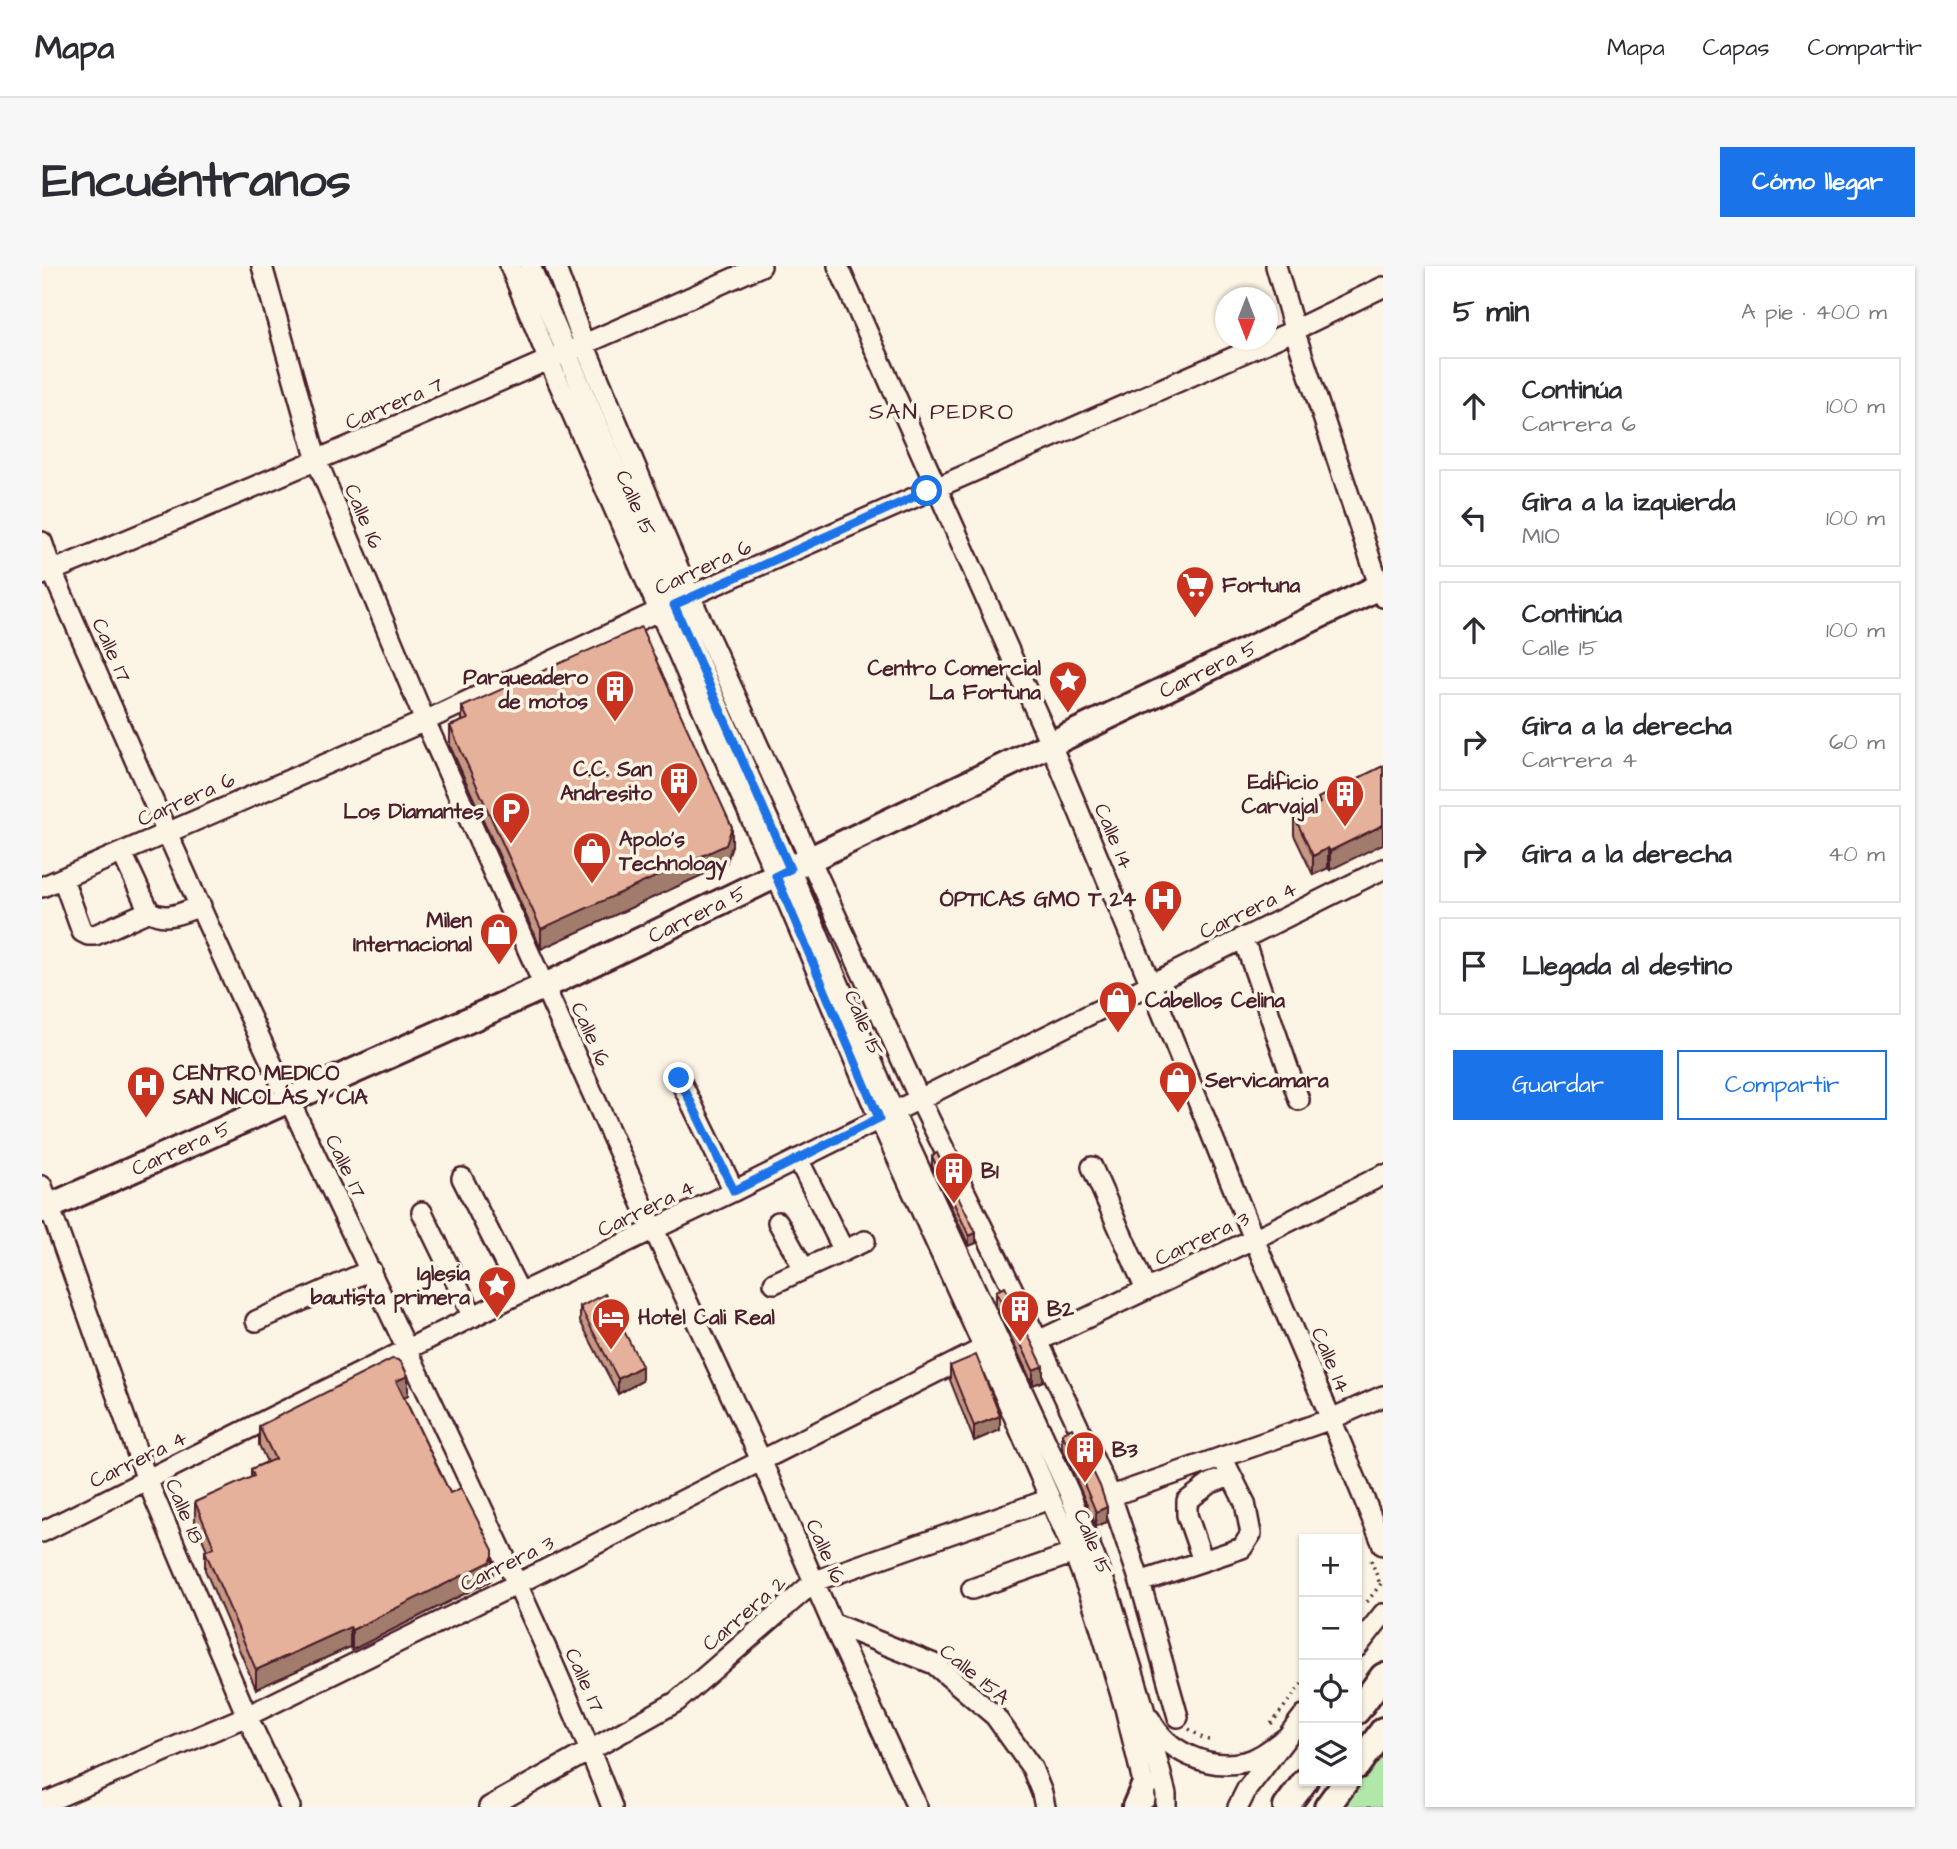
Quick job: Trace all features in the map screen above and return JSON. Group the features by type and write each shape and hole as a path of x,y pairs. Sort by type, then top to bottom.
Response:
{"main road":[{"name":"Carrera 5","path":"45,1201 289,1100 545,986 1379,590"},
{"path":"1362,1704 1383,1676"},
{"path":"1362,1759 1383,1730"},
{"path":"1286,1807 1301,1786"},
{"path":"1327,1807 1342,1786"}],"street":[{"name":"Calle 16","path":"262,266 317,461 425,720 917,1807"},
{"path":"510,266 558,357 675,604"},
{"path":"530,266 558,357"},
{"name":"Calle 15","path":"555,266 675,604 792,868 919,1098 1111,1496 1140,1582 1178,1717"},
{"name":"Carrera 7","path":"47,573 317,461 761,266"},
{"name":"Calle 14","path":"838,266 1050,745 1383,1545"},
{"path":"1264,266 1379,590"},
{"path":"1276,266 1287,330"},
{"name":"Carrera 6","path":"42,887 425,720 675,604 1383,287"},
{"name":"Calle 17","path":"42,542 47,573 289,1100 517,1584 591,1751 612,1807"},
{"name":"Calle 15","path":"675,604 792,868"},
{"path":"122,853 149,911 163,917 201,906"},
{"path":"792,868 886,1114 1069,1492 1109,1594 1143,1705 1166,1794 1166,1807"},
{"name":"Carrera 4","path":"42,1532 520,1293 734,1191 1383,869"},
{"path":"63,878 82,932 88,935 149,911"},
{"path":"1243,937 1299,1100"},
{"path":"679,1078 734,1191"},
{"name":"Calle 15","path":"886,1114 1092,1600 1125,1708 1141,1800"},
{"path":"798,1159 844,1251"},
{"path":"1092,1167 1146,1290"},
{"name":"Carrera 3","path":"1038,1341 1383,1175"},
{"path":"462,1178 520,1293"},
{"name":"Calle 18","path":"45,1201 147,1480 247,1716 290,1807"},
{"path":"422,1212 473,1317"},
{"path":"778,1222 804,1269"},
{"path":"774,1283 866,1241"},
{"path":"256,1321 371,1270"},
{"name":"Carrera 3","path":"42,1804 247,1716 517,1584 984,1348"},
{"path":"1111,1496 1331,1419 1383,1396"},
{"path":"1140,1582 1242,1548 1251,1534 1245,1503 1222,1457"},
{"path":"1203,1561 1187,1515 1187,1501 1211,1483 1231,1476"},
{"name":"Carrera 2","path":"489,1807 676,1702 815,1581 1050,1499"},
{"path":"972,1589 1073,1553"},
{"path":"1362,1641 1383,1614"},
{"name":"Calle 15A","path":"832,1623 934,1664 995,1716 1032,1768 1045,1807"},
{"path":"1143,1705 1154,1728 1172,1746 1194,1758 1218,1764 1243,1762 1267,1753 1287,1737"},
{"path":"1238,1807 1247,1788 1299,1721"}],"path":[{"path":"1365,1604 1383,1581"},
{"path":"1264,1730 1299,1687"},
{"path":"1178,1717 1195,1734 1216,1742"}],"green space":[{"path":"1383,1734 1383,1807 1327,1807 1342,1786 1362,1786 1362,1760"}],"building":[{"path":"641,627 732,827 726,845 541,929 450,726 468,719 462,707"},
{"name":"Edificio Carvajal","path":"1383,766 1383,825 1330,851 1328,848 1313,856 1294,816 1320,803 1318,798"},
{"path":"937,1153 976,1233 969,1236 932,1156"},
{"path":"1005,1287 1043,1366 1033,1370 996,1291"},
{"name":"Hotel Cali Real","path":"605,1294 642,1366 618,1379 580,1307"},
{"path":"976,1355 1000,1416 974,1426 950,1366"},
{"path":"392,1359 401,1362 408,1376 396,1381 450,1493 461,1488 493,1550 493,1556 490,1562 352,1630 350,1627 256,1670 205,1551 214,1547 195,1502 254,1476 251,1469 275,1459 259,1426"},
{"path":"1072,1428 1100,1486 1107,1507 1096,1512 1062,1433"}],"place":[{"name":"Fortuna","path":"1195,619"},
{"name":"Centro Comercial La Fortuna","path":"1068,714"},
{"name":"Parqueadero de motos","path":"615,723"},
{"name":"C.C. San Andresito","path":"679,815"},
{"name":"Edificio Carvajal","path":"1345,828"},
{"name":"Los Diamantes","path":"511,845"},
{"name":"Apolo's Technology","path":"592,885"},
{"name":"ÓPTICAS GMO T 24","path":"1163,933"},
{"name":"Milen Internacional","path":"499,966"},
{"name":"Cabellos Celina","path":"1118,1034"},
{"name":"Servicamara","path":"1178,1114"},
{"name":"CENTRO MEDICO SAN NICOLÁS Y CIA","path":"146,1119"},
{"name":"B1","path":"954,1205"},
{"name":"Iglesia bautista primera","path":"497,1319"},
{"name":"B2","path":"1020,1343"},
{"name":"Hotel Cali Real","path":"611,1351"},
{"name":"B3","path":"1085,1484"}],"district":[{"name":"SAN PEDRO","path":"942,411"}],"route":[{"path":"679,1078 734,1191 879,1118 776,876 790,869 674,605 927,491"}]}
